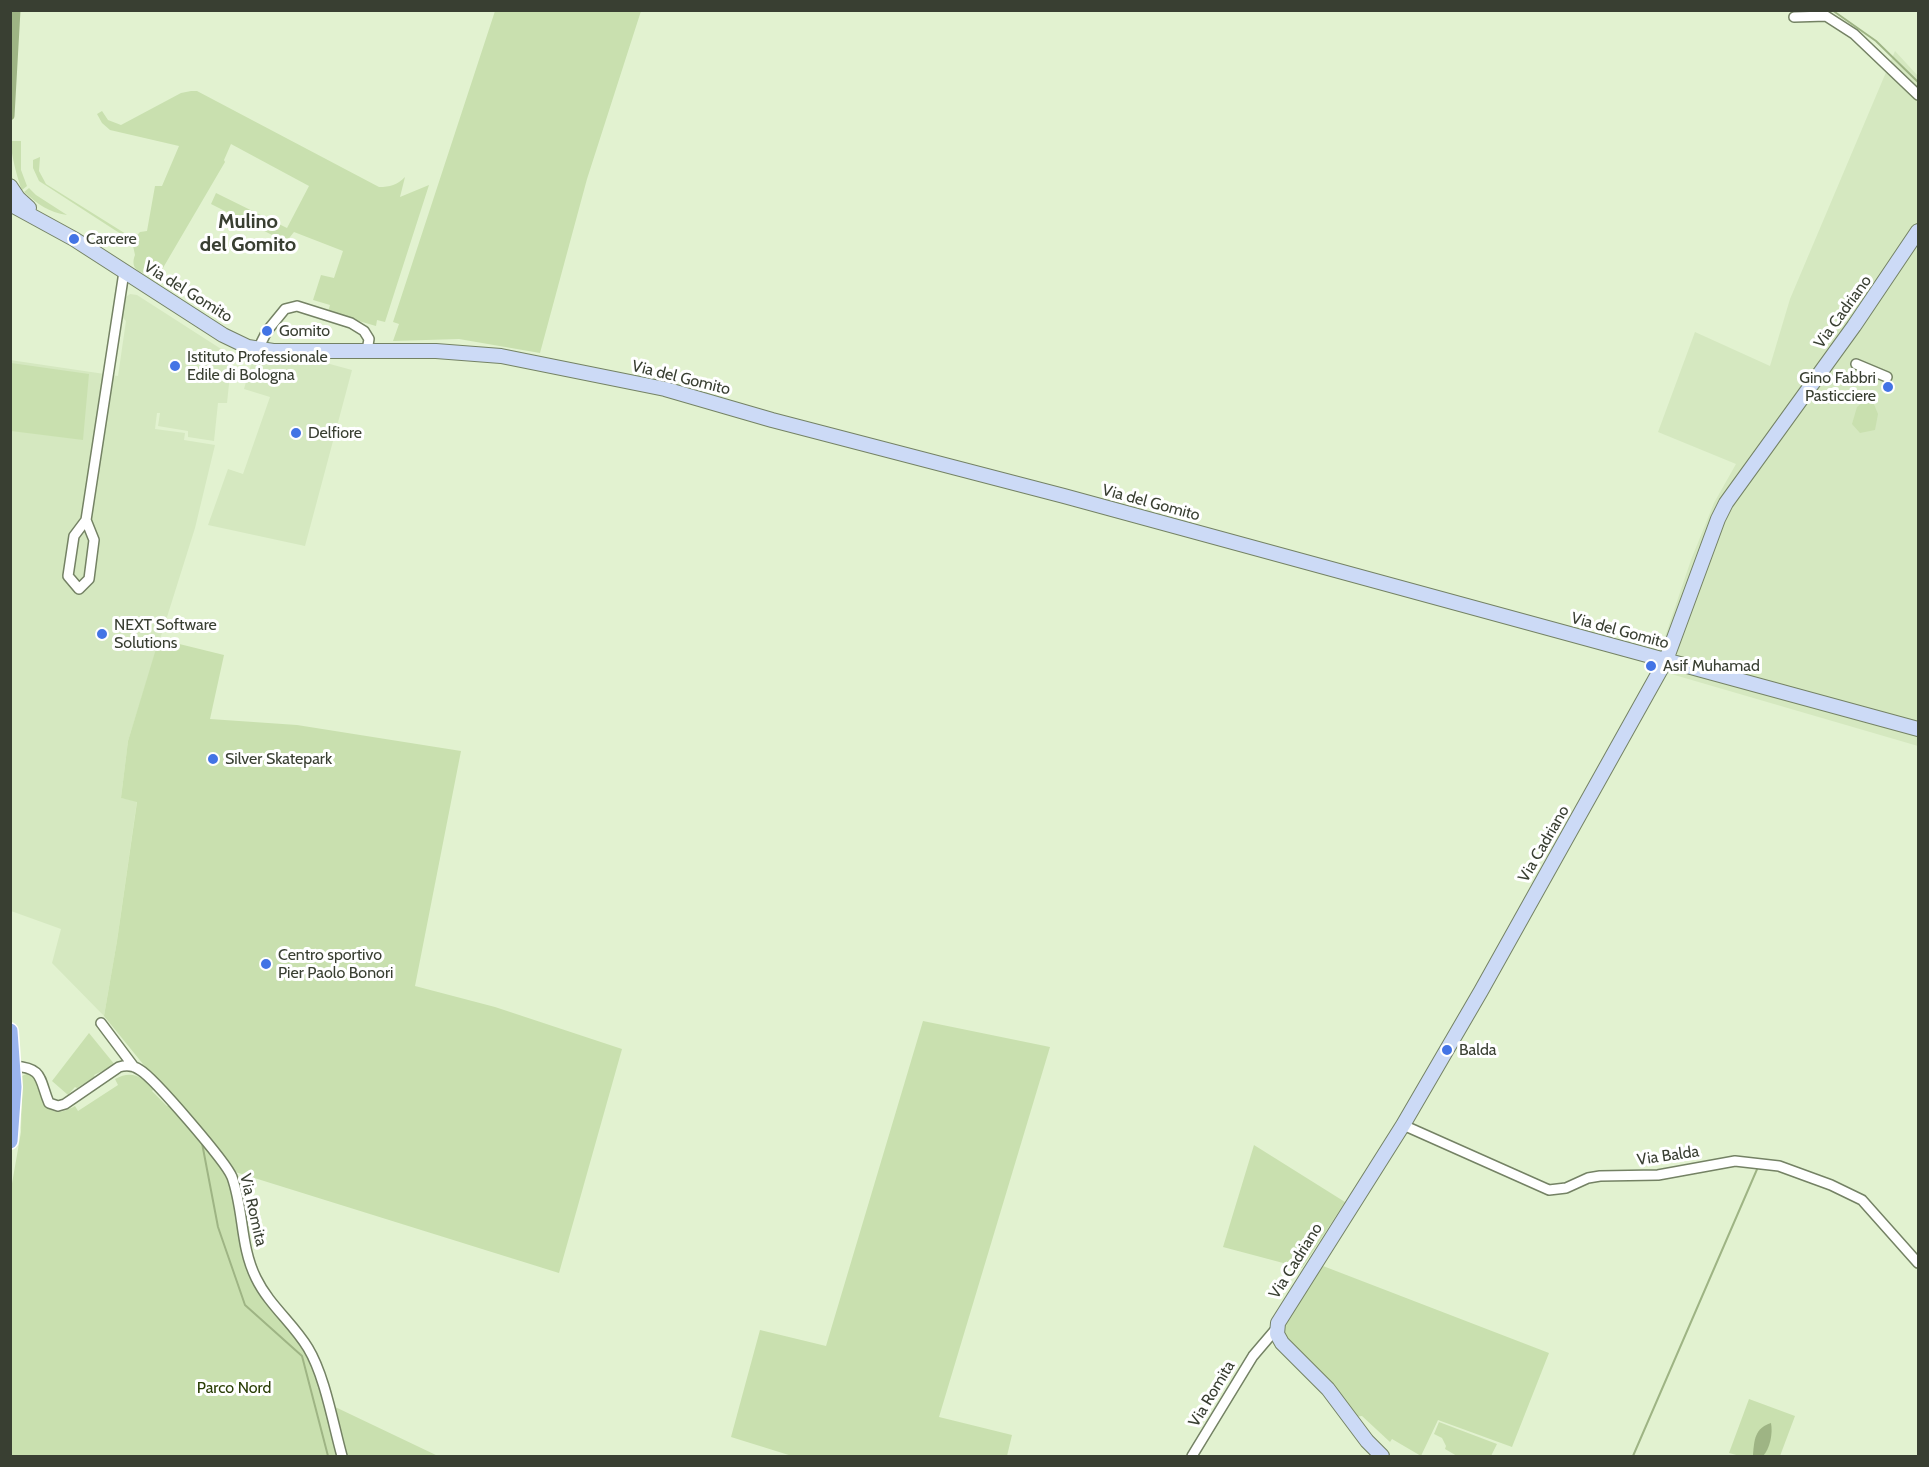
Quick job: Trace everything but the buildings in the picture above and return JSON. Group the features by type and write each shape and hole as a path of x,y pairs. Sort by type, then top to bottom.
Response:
{"main road":[{"path":"10,1031 14,1066 10,1141"},
{"path":"10,1107 12,1123"}],"street":[{"path":"1794,17 1826,16 1854,34 1918,94"},
{"name":"Via del Gomito","path":"10,186 18,198 41,220"},
{"name":"Via del Gomito","path":"10,204 41,220 223,335 258,349 289,352 436,351 501,356 665,389 772,420 1075,499 1918,729"},
{"path":"10,213 41,220"},
{"name":"Via Cadriano","path":"1278,1334 1284,1311 1403,1125 1481,991 1666,660 1726,502 1854,326 1918,231"},
{"path":"86,520 94,540 89,579 79,589 68,576 74,536 86,520 124,272"},
{"path":"258,349 267,331 285,309 297,306 351,323 364,331 369,339 367,351"},
{"path":"1856,364 1887,377"},
{"name":"Via Romita","path":"101,1023 134,1067 144,1072 153,1082 231,1175 250,1264 266,1294 301,1338 315,1361 342,1456"},
{"path":"14,1066 27,1067 36,1072 42,1080 49,1103 58,1106 68,1102 118,1067 134,1067"},
{"name":"Via Balda","path":"1403,1125 1549,1190 1566,1188 1588,1178 1600,1176 1658,1175 1735,1161 1779,1166 1831,1185 1862,1200 1918,1263"},
{"path":"1278,1334 1328,1389 1367,1441 1382,1456"},
{"name":"Via Romita","path":"1192,1456 1260,1348 1278,1334"}],"shaded area":[{"path":"1895,51 1918,76 1918,746 1654,669 1691,560 1714,503 1736,464 1658,432 1695,332 1770,366 1790,299"},
{"path":"130,294 137,295 232,356 227,403 218,403 214,441 188,437 188,431 158,426 160,413 157,413 155,429 185,433 184,440 215,445 195,528 128,741 121,798 137,801 104,1016 52,963 61,929 11,911 10,360 118,376 126,321 120,315 126,297"},
{"name":"Delfiore","path":"254,354 304,357 352,370 305,546 208,525 228,469 243,474 270,397 244,389"},
{"path":"1771,1423 1770,1441 1765,1453 1763,1456 1753,1455 1759,1431"}],"green space":[{"path":"495,11 641,11 587,179 540,353 459,339 393,341 399,324 393,322"},
{"path":"197,91 379,187 393,185 405,177 400,197 429,185 385,322 377,320 376,326 328,312 330,305 313,300 321,275 334,278 343,251 294,232 286,242 211,204 216,193 287,228 309,186 231,144 225,162 160,273 150,274 136,269 132,241 140,232 147,231 155,186 162,186 179,146 110,130 97,114 102,111 108,120 121,125 181,93"},
{"path":"11,141 21,141 21,170 27,186 22,190 18,180"},
{"path":"40,157 39,171 46,184 126,234 124,236 39,181 33,168 33,160"},
{"path":"29,188 67,215 54,212 39,204 24,192"},
{"path":"11,363 89,374 83,440 11,431"},
{"path":"1863,402 1873,402 1878,414 1875,430 1860,433 1852,424 1857,407"},
{"name":"Centro sportivo Pier Paolo Bonori","path":"159,639 224,655 210,719 297,725 461,751 415,986 495,1007 622,1049 559,1273 232,1171 250,1264 301,1338 331,1405 438,1456 11,1456 10,1195 21,1132 22,1076 26,1074 38,1079 48,1107 58,1112 75,1106 78,1111 118,1085 115,1079 126,1075 136,1076 154,1089 152,1091 167,1106 169,1105 204,1146 203,1138 104,1016 137,802 121,798 128,741"},
{"path":"923,1021 1050,1047 939,1417 1012,1435 1007,1456 792,1456 731,1437 760,1330 826,1346"},
{"path":"89,1033 115,1065 94,1075 95,1077 77,1088 75,1087 68,1095 52,1081"},
{"path":"1254,1145 1345,1202 1302,1268 1223,1247"},
{"path":"1323,1266 1549,1353 1512,1447 1438,1420 1421,1456 1392,1439 1390,1442 1362,1416 1353,1417 1303,1369 1281,1330 1292,1307"},
{"path":"1749,1399 1795,1416 1780,1456 1740,1456 1729,1453"},
{"path":"1439,1422 1497,1444 1491,1456 1457,1456 1445,1449 1442,1438 1434,1434"}],"waterway":[{"path":"10,116 16,10"},
{"path":"1832,10 1876,41 1918,82"},
{"path":"202,1143 218,1227 245,1305 302,1356 328,1456"},
{"path":"1633,1456 1758,1167"}],"place":[{"name":"Carcere","path":"74,239"},
{"name":"Gomito","path":"267,331"},
{"name":"Istituto Professionale Edile di Bologna","path":"175,366"},
{"name":"Gino Fabbri Pasticciere","path":"1888,387"},
{"name":"Delfiore","path":"296,433"},
{"name":"NEXT Software Solutions","path":"102,634"},
{"name":"Asif Muhamad","path":"1651,666"},
{"name":"Silver Skatepark","path":"213,759"},
{"name":"Centro sportivo Pier Paolo Bonori","path":"266,964"},
{"name":"Balda","path":"1447,1050"}],"district":[{"name":"Mulino del Gomito","path":"248,234"}],"park label":[{"name":"Parco Nord","path":"234,1388"}]}
